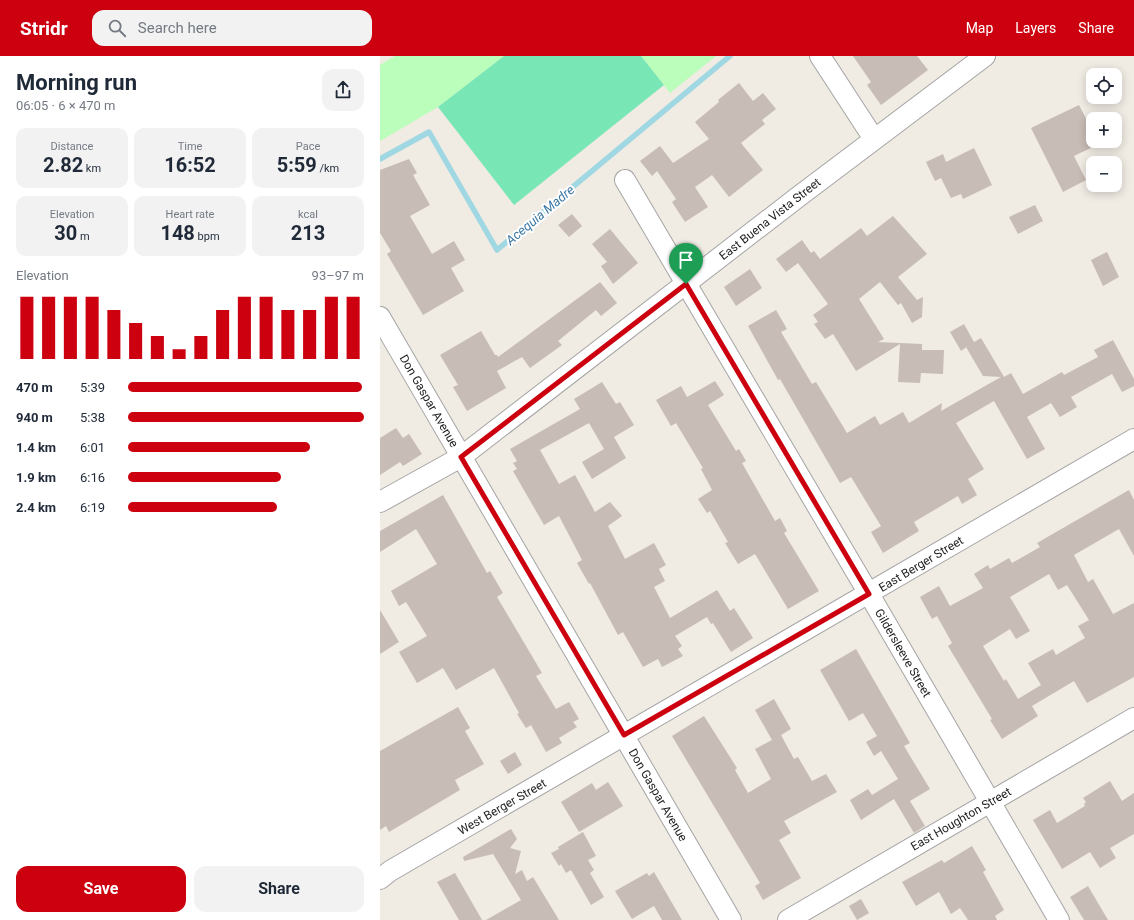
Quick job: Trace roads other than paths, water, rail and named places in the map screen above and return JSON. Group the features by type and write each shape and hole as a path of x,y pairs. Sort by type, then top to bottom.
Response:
{"street":[{"path":"820,56 874,139"},
{"name":"East Buena Vista Street","path":"380,502 461,457 874,139 985,56"},
{"name":"Gildersleeve Street","path":"624,180 869,594 1059,920"},
{"name":"Don Gaspar Avenue","path":"380,317 731,920"},
{"name":"East Berger Street","path":"624,735 1134,439"},
{"name":"East Houghton Street","path":"788,920 1134,718"},
{"name":"West Berger Street","path":"380,879 390,871 624,735"}],"waterway":[{"name":"Acequia Madre","path":"380,159 429,132 497,250 730,56"}]}
